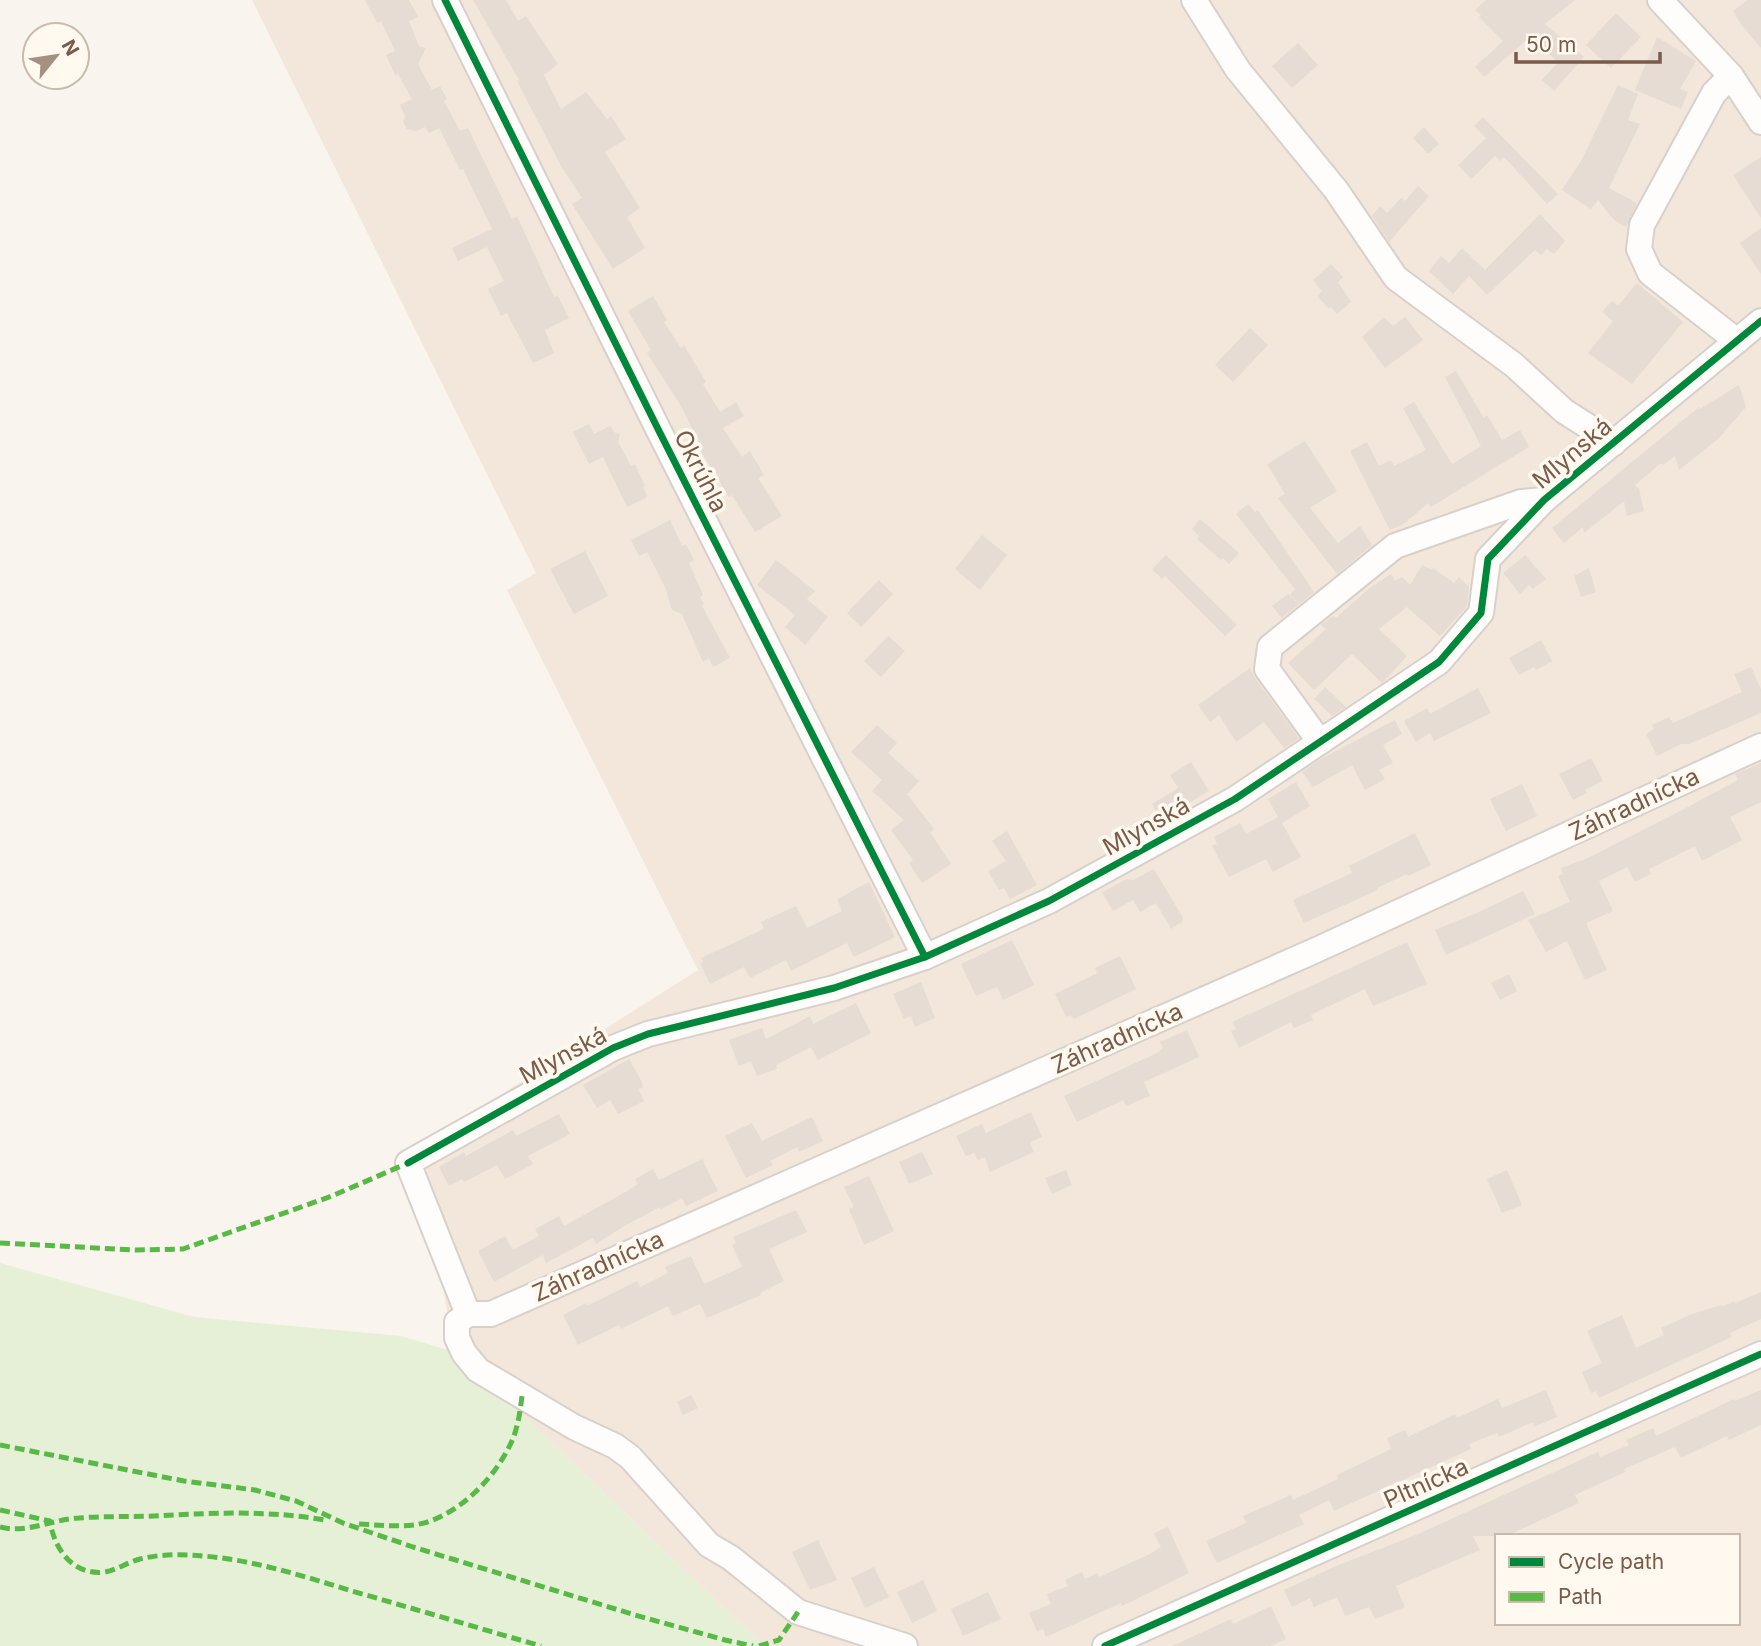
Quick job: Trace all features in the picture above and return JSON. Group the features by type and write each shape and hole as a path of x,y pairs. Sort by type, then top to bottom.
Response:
{"street":[{"name":"Okrúhla","path":"445,0 925,957"},
{"path":"1194,0 1238,70 1336,190 1396,278 1514,365 1564,411 1614,443"},
{"path":"1660,0 1731,76 1761,122"},
{"path":"1731,76 1714,93 1642,225 1639,249 1650,273 1737,341"},
{"name":"Mlynská","path":"468,1314 408,1163 613,1048 648,1034 834,989 925,957 1049,901 1235,799 1439,662 1481,614 1488,559 1544,500 1761,321"},
{"name":"Mlynská","path":"1320,742 1267,669 1270,647 1395,546 1521,502 1544,500"},
{"name":"Záhradnícka","path":"468,1314 491,1314 1314,951 1761,746"},
{"path":"468,1314 457,1322 457,1338 464,1353 478,1370 630,1457 709,1545 731,1558 798,1612 905,1646"},
{"name":"Pltnícka","path":"1105,1646 1761,1354"}],"shaded area":[{"path":"252,0 1761,0 1761,1646 764,1646 454,1352 443,1287 400,1159 698,970 507,590 536,573"}],"green space":[{"path":"0,1263 194,1317 401,1336 454,1352 764,1646 0,1646"}],"building":[{"path":"365,0 409,0 418,17 409,21 419,46 426,48 418,64 432,90 440,86 447,99 444,101 460,131 468,128 512,219 517,216 554,297 558,296 569,318 545,330 554,353 533,363 507,313 501,316 488,289 504,281 487,247 458,261 452,248 492,229 463,169 460,170 439,128 429,133 425,127 416,131 407,129 403,122 405,116 400,105 412,99 398,74 395,75 386,55 395,51 381,21 377,23"},
{"path":"473,0 506,0 518,21 526,16 558,64 544,75 561,109 586,92 607,119 611,116 626,139 605,152 640,208 627,217 645,248 613,269 572,204 582,198 561,166 517,81 519,80"},
{"path":"1486,0 1575,0 1545,24 1584,57 1554,91 1542,80 1558,62 1530,37 1484,77 1475,67 1503,41 1475,10"},
{"path":"1748,0 1761,0 1761,48 1733,11"},
{"path":"1616,13 1641,37 1611,68 1586,45"},
{"path":"1657,37 1696,61 1680,89 1688,92 1681,109 1635,90"},
{"path":"1298,43 1318,65 1292,88 1272,66"},
{"path":"1618,85 1638,94 1628,120 1640,124 1609,188 1637,203 1626,227 1614,220 1598,200 1591,209 1562,190 1581,161"},
{"path":"1483,117 1558,194 1547,204 1504,157 1500,161 1495,156 1471,179 1458,165 1486,138 1474,126"},
{"path":"1424,127 1439,144 1428,154 1413,138"},
{"path":"1761,157 1761,218 1733,175"},
{"path":"1418,186 1429,196 1389,242 1372,216 1380,206 1387,213 1401,198 1405,201"},
{"path":"1540,214 1565,241 1554,254 1547,249 1541,255 1535,250 1487,295 1469,276 1453,294 1429,271 1441,256 1449,263 1462,248 1485,270"},
{"path":"1761,228 1761,274 1740,243"},
{"path":"1331,264 1343,277 1338,282 1351,302 1337,314 1317,296 1322,291 1313,280"},
{"path":"1637,283 1683,322 1632,384 1588,353 1613,321 1602,312 1612,301 1618,306"},
{"path":"653,296 667,320 664,322 681,348 684,345 720,412 736,402 744,416 723,428 742,457 750,451 764,475 758,478 782,516 755,532 700,450 702,448 681,406 647,353 651,350 628,311"},
{"path":"1384,317 1393,326 1405,317 1423,340 1385,368 1362,337"},
{"path":"1250,328 1268,345 1233,382 1215,365"},
{"path":"1456,371 1484,418 1487,415 1502,440 1520,430 1529,447 1431,507 1428,503 1405,523 1390,530 1350,451 1367,442 1379,466 1391,460 1394,466 1426,450 1403,408 1414,402 1452,464 1481,446 1445,377"},
{"path":"1739,385 1746,407 1718,439 1679,470 1675,456 1663,465 1661,463 1635,485 1639,489 1644,511 1627,516 1624,501 1584,533 1583,527 1564,543 1552,528 1699,407 1700,409"},
{"path":"589,424 594,434 610,426 620,435 618,442 631,466 635,464 647,497 627,507 603,457 589,464 573,432"},
{"path":"1305,441 1337,491 1310,508 1338,543 1360,526 1372,545 1337,574 1278,498 1285,494 1267,464"},
{"path":"1248,504 1255,512 1258,510 1314,592 1300,604 1290,595 1295,589 1236,514"},
{"path":"1200,519 1239,553 1229,564 1197,539 1199,536 1192,529"},
{"path":"670,520 682,546 686,544 694,560 689,563 703,595 700,597 704,604 702,606 730,658 713,667 709,658 703,662 682,614 672,610 665,587 647,552 639,556 631,540"},
{"path":"982,535 1007,555 980,590 955,569"},
{"path":"585,551 608,596 574,614 550,569"},
{"path":"1166,555 1237,625 1225,636 1165,576 1162,579 1152,569"},
{"path":"1525,555 1546,579 1533,589 1529,585 1520,594 1503,573"},
{"path":"776,560 815,591 807,599 828,617 805,645 785,627 795,615 757,585"},
{"path":"1422,565 1432,570 1433,568 1454,583 1459,577 1469,587 1467,606 1440,636 1407,607 1379,629 1407,656 1382,683 1352,654 1314,690 1288,663 1326,629 1321,625 1333,616 1336,618 1367,590 1391,574 1395,581 1402,577 1410,585"},
{"path":"1589,568 1596,592 1581,597 1574,576"},
{"path":"879,580 893,594 861,627 847,613"},
{"path":"1288,594 1299,604 1282,618 1272,606"},
{"path":"888,636 905,651 881,677 864,661"},
{"path":"1541,640 1552,661 1519,675 1509,658"},
{"path":"1751,667 1761,689 1761,713 1657,756 1646,734 1654,729 1652,725 1669,717 1673,723 1742,692 1734,674"},
{"path":"1250,668 1299,738 1284,748 1264,722 1236,742 1219,715 1210,722 1198,705"},
{"path":"1325,687 1346,707 1332,716 1314,699"},
{"path":"1478,688 1491,713 1434,741 1430,733 1416,742 1404,721 1427,708 1430,714"},
{"path":"1395,720 1402,734 1383,745 1393,763 1379,770 1385,779 1365,790 1352,765 1313,787 1302,772 1321,759"},
{"path":"877,725 897,743 888,753 919,781 907,794 934,829 930,832 951,864 922,883 909,863 913,860 891,830 904,820 872,791 882,780 851,752"},
{"path":"1591,758 1603,781 1573,800 1559,774"},
{"path":"1191,762 1209,791 1161,820 1152,804 1178,788 1170,775"},
{"path":"1761,763 1761,802 1730,817 1742,840 1702,861 1695,846 1649,869 1651,874 1635,882 1627,867 1599,881 1613,911 1586,923 1607,970 1585,980 1567,941 1546,952 1528,920 1570,902 1558,876 1563,874 1561,868 1588,858 1684,809 1738,780 1735,774"},
{"path":"1296,782 1310,806 1282,823 1301,857 1273,872 1266,859 1229,877 1212,846 1217,844 1214,837 1240,823 1246,834 1278,817 1268,799"},
{"path":"1522,784 1537,816 1506,831 1490,799"},
{"path":"1007,831 1037,885 1010,899 1004,888 999,890 988,871 1006,861 992,841"},
{"path":"1415,833 1431,865 1304,923 1293,900 1352,873 1349,866"},
{"path":"1154,869 1183,918 1182,922 1171,929 1156,903 1140,912 1133,900 1113,911 1102,892"},
{"path":"869,882 895,937 854,957 847,943 791,971 786,960 750,978 744,967 710,984 700,963 703,962 701,958 764,929 761,922 796,906 807,928 842,911 837,899"},
{"path":"1523,891 1535,914 1446,955 1435,930"},
{"path":"1012,940 1034,985 1003,1000 997,987 976,996 961,964"},
{"path":"1407,942 1427,984 1373,1006 1365,989 1311,1015 1313,1020 1294,1028 1291,1022 1239,1048 1231,1031 1236,1029 1232,1022"},
{"path":"1120,956 1136,989 1074,1019 1071,1015 1066,1017 1055,994 1097,973 1095,968"},
{"path":"1509,974 1517,991 1500,1000 1491,983"},
{"path":"921,982 935,1018 915,1027 911,1016 904,1019 893,994"},
{"path":"856,1003 871,1033 818,1060 811,1047 776,1065 777,1069 757,1076 751,1061 739,1066 729,1040 762,1028 766,1039 810,1016 813,1024"},
{"path":"1187,1030 1199,1057 1144,1082 1150,1096 1126,1106 1123,1100 1077,1122 1064,1096 1159,1052 1163,1048 1160,1042"},
{"path":"629,1059 642,1082 643,1087 638,1089 644,1101 618,1114 610,1100 597,1108 583,1085"},
{"path":"1031,1112 1042,1137 1030,1142 1034,1152 990,1172 985,1157 978,1160 974,1153 966,1156 956,1136 982,1124 986,1133"},
{"path":"559,1114 570,1134 528,1156 533,1164 505,1179 497,1165 464,1182 462,1179 449,1186 439,1167 464,1152 466,1156 513,1130 516,1136"},
{"path":"812,1117 823,1141 799,1152 797,1147 770,1161 773,1165 746,1178 725,1136 752,1123 762,1141"},
{"path":"922,1152 933,1174 909,1184 899,1162"},
{"path":"702,1159 718,1191 686,1206 682,1198 661,1209 660,1207 596,1244 593,1238 546,1263 543,1255 494,1282 478,1251 505,1236 513,1250 539,1236 535,1229 559,1216 564,1226 638,1184 635,1179 653,1169 659,1180"},
{"path":"1066,1170 1072,1185 1052,1194 1045,1178"},
{"path":"1507,1170 1522,1205 1502,1213 1487,1179"},
{"path":"869,1176 894,1231 864,1245 849,1209 854,1207 844,1187"},
{"path":"796,1210 807,1232 769,1249 784,1281 760,1293 761,1295 707,1318 700,1304 673,1316 668,1306 621,1329 619,1325 578,1345 563,1315 637,1281 640,1287 668,1273 665,1267 691,1256 704,1284 742,1267 732,1245 736,1243 733,1237"},
{"path":"1761,1292 1761,1319 1730,1333 1732,1337 1599,1398 1596,1391 1591,1393 1582,1372 1602,1363 1587,1331 1622,1315 1636,1348 1664,1335 1661,1328 1692,1314 1721,1305 1722,1307 1734,1301 1735,1303"},
{"path":"1546,1390 1557,1417 1534,1427 1533,1422 1499,1437 1497,1433 1469,1444 1471,1449 1334,1511 1329,1500 1299,1515 1304,1524 1217,1563 1206,1541 1246,1523 1243,1516 1291,1495 1293,1500 1338,1479 1337,1475 1391,1449 1387,1438 1405,1430 1408,1437 1455,1414 1457,1418 1498,1399 1502,1408"},
{"path":"1761,1390 1761,1425 1729,1440 1727,1436 1681,1458 1675,1447 1624,1469 1625,1472 1575,1495 1579,1503 1510,1534 1473,1536 1480,1550 1396,1586 1405,1607 1375,1619 1369,1607 1345,1616 1337,1597 1314,1607 1310,1598 1292,1607 1284,1590 1336,1566 1416,1535 1598,1452 1600,1457 1629,1445 1626,1440 1653,1428 1656,1436 1734,1399 1735,1401"},
{"path":"691,1395 698,1408 683,1415 677,1402"},
{"path":"1168,1527 1189,1573 1122,1606 1121,1603 1046,1637 1043,1629 1037,1631 1029,1613 1051,1604 1047,1594 1068,1586 1065,1580 1082,1572 1085,1579 1097,1573 1099,1577 1150,1554 1161,1547 1154,1533"},
{"path":"818,1540 837,1580 810,1590 792,1552"},
{"path":"874,1567 889,1597 865,1608 851,1578"},
{"path":"923,1580 937,1611 912,1623 897,1592"},
{"path":"988,1592 1001,1619 963,1636 951,1609"},
{"path":"1271,1606 1286,1639 1270,1646 1172,1646 1231,1619 1233,1624"}],"marked path":[{"path":"0,1243 136,1250 183,1249 332,1196 408,1163"},
{"path":"359,1524 414,1525 444,1515 472,1496 504,1457 515,1432 522,1396"},
{"path":"0,1445 184,1481 255,1490 296,1501 343,1523 413,1547 635,1615 753,1646"},
{"path":"0,1510 50,1521 61,1550 83,1570 105,1572 140,1559 171,1555 241,1561 297,1574 541,1646"},
{"path":"0,1527 20,1529 88,1517 218,1513 282,1515 325,1520"},
{"path":"759,1646 779,1640 798,1612"}],"cycle path":[{"path":"445,0 925,957"},
{"path":"408,1163 613,1048 648,1034 834,988 925,957 1049,901 1235,799 1439,662 1481,613 1488,559 1544,500 1761,321"},
{"path":"1105,1646 1761,1354"}]}
